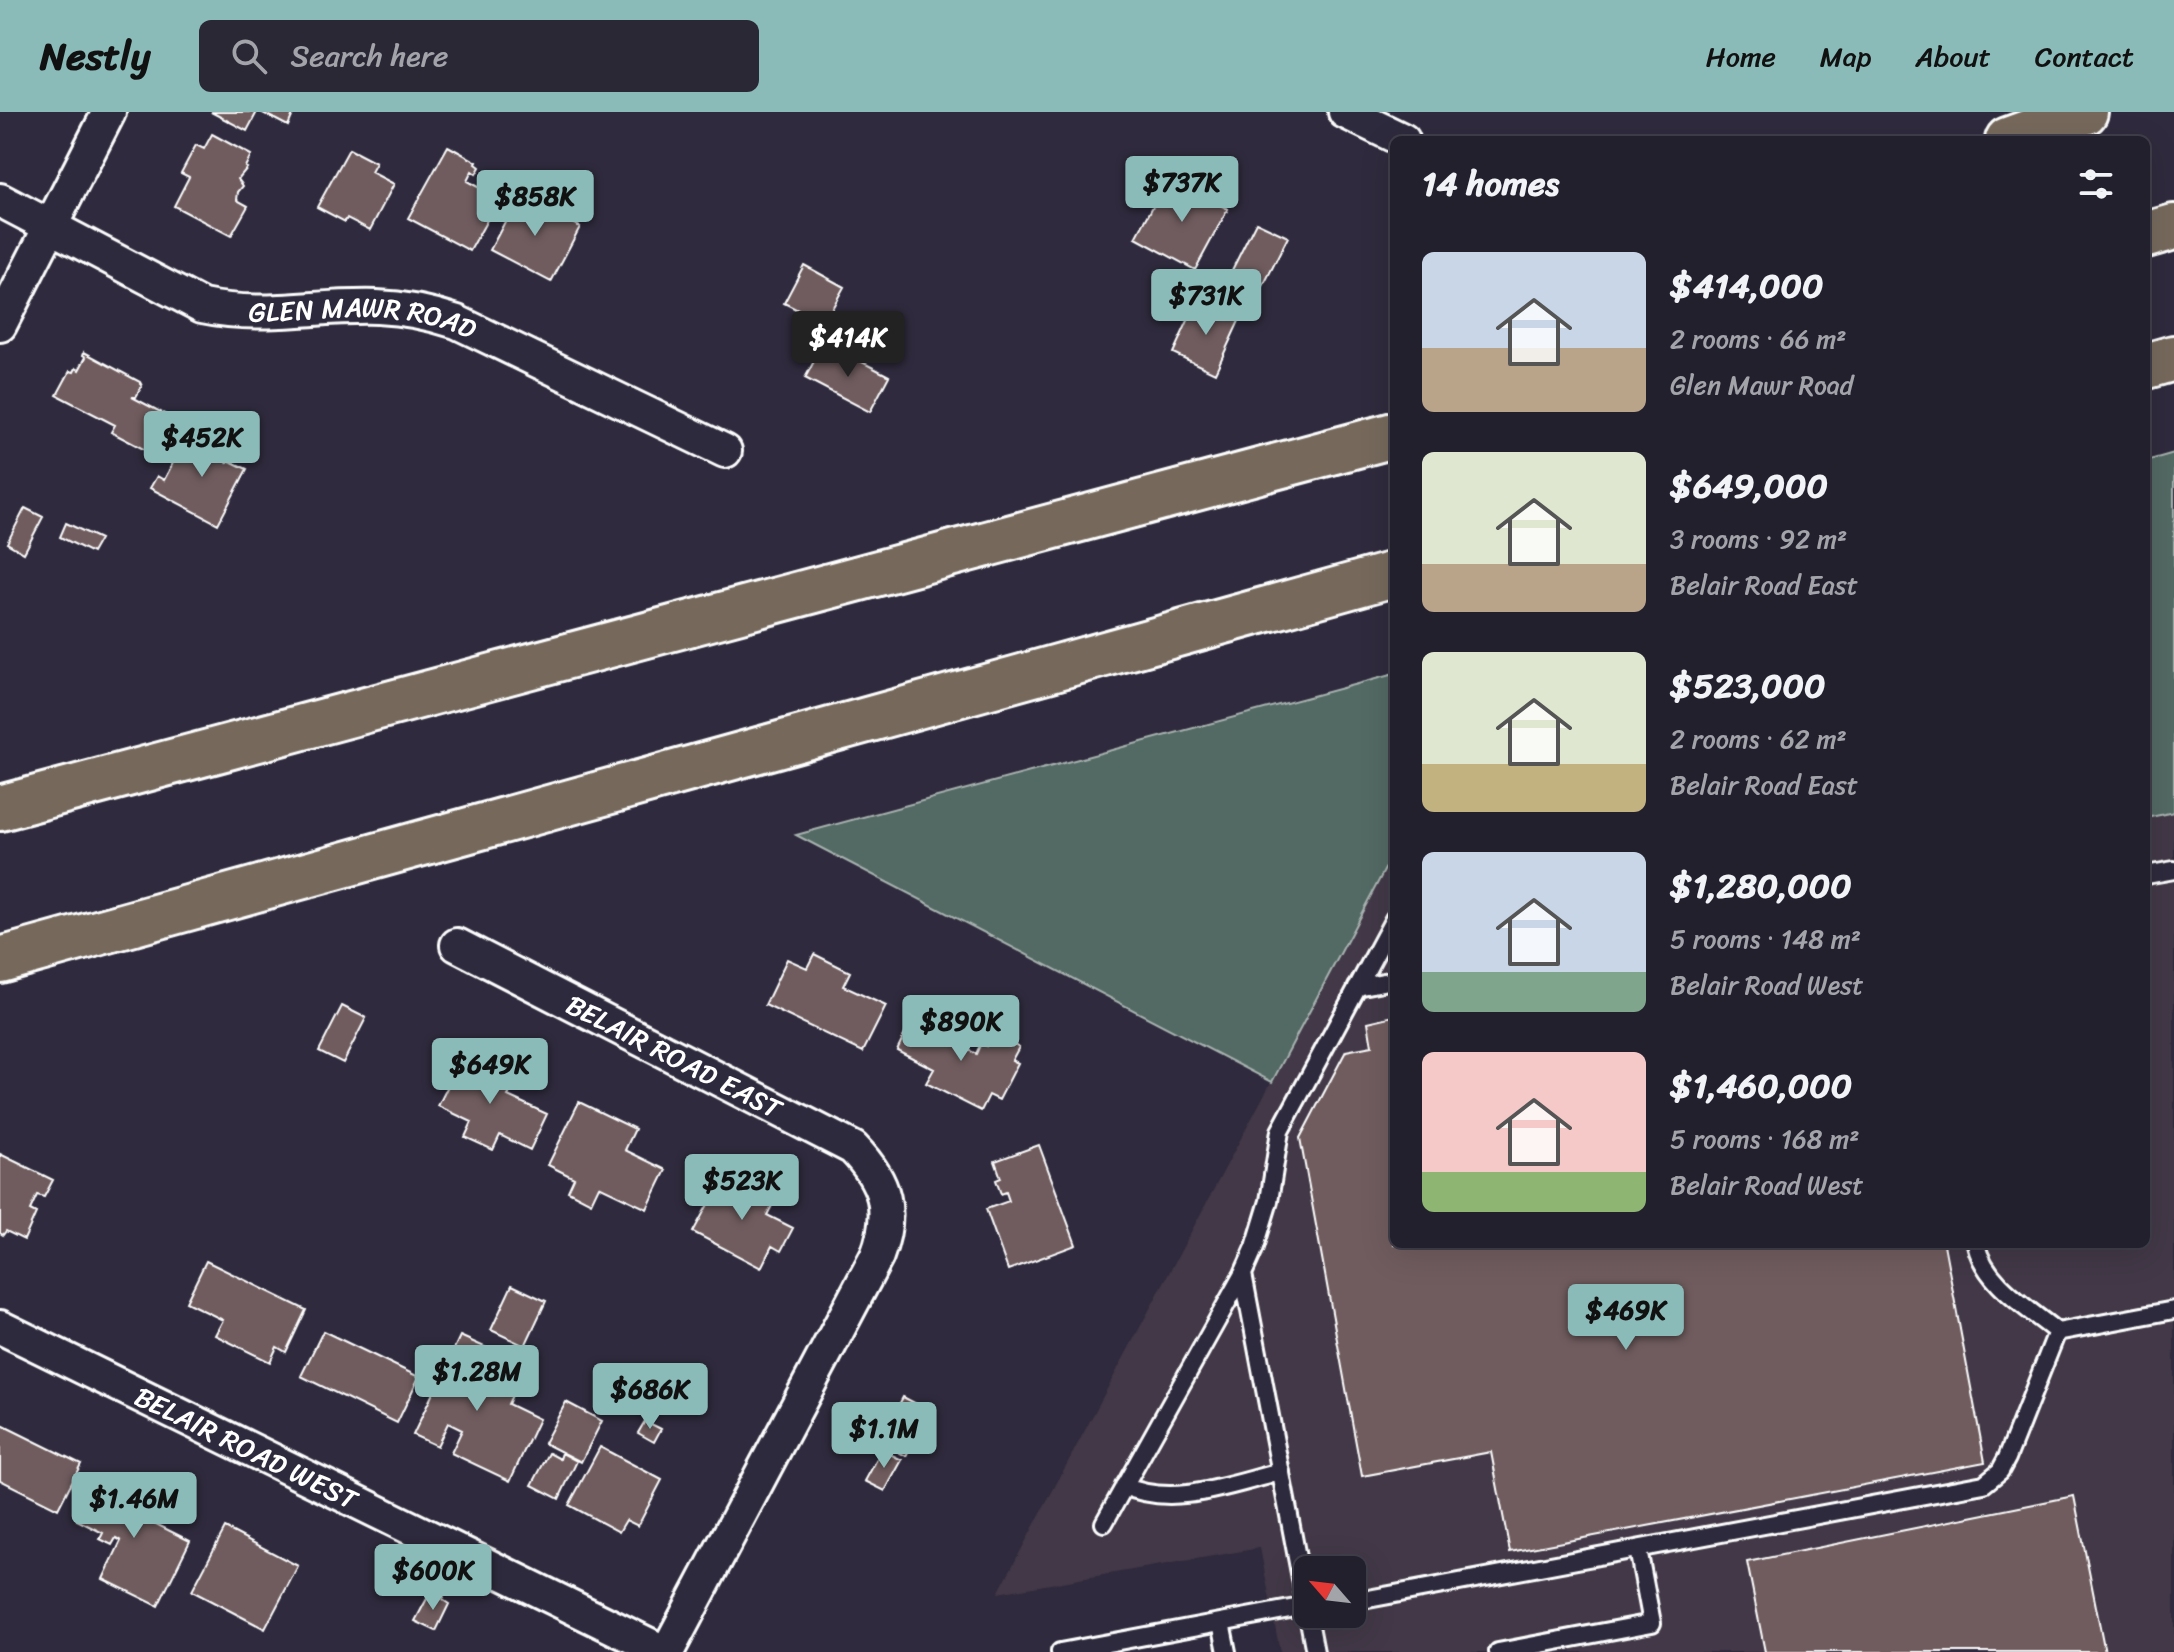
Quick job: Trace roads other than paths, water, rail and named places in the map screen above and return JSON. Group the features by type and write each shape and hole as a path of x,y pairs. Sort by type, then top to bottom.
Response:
{"highway":[{"path":"2019,136 2085,112"},
{"path":"2150,234 2174,227"},
{"path":"1279,466 1390,419"},
{"path":"0,808 1390,436"},
{"path":"0,960 1390,575"}],"street":[{"path":"0,325 109,112"},
{"path":"1345,112 1395,136"},
{"name":"GLEN MAWR ROAD","path":"0,200 202,306 234,313 259,314 376,307 427,312 725,451"},
{"name":"BELAIR ROAD EAST","path":"457,945 834,1137 860,1155 879,1182 888,1215 877,1256 665,1652"},
{"name":"BELAIR ROAD WEST","path":"0,1327 665,1652"}],"lane":[{"path":"2150,874 2174,870"},
{"path":"1104,1523 1243,1274 1269,1201 1280,1131 1390,926"},
{"path":"1357,987 1390,981"},
{"path":"1977,1248 1980,1261 1995,1280 2057,1332"},
{"path":"1243,1274 1297,1556"},
{"path":"2057,1332 2174,1310"},
{"path":"1366,1599 1984,1484 2000,1471 2007,1458 2057,1332"},
{"path":"1124,1486 1151,1495 1173,1496 1281,1472"},
{"path":"1498,1652 1652,1623 1638,1549"},
{"path":"1060,1652 1294,1611"},
{"path":"1221,1622 1227,1652"},
{"path":"1311,1628 1315,1652"}]}
